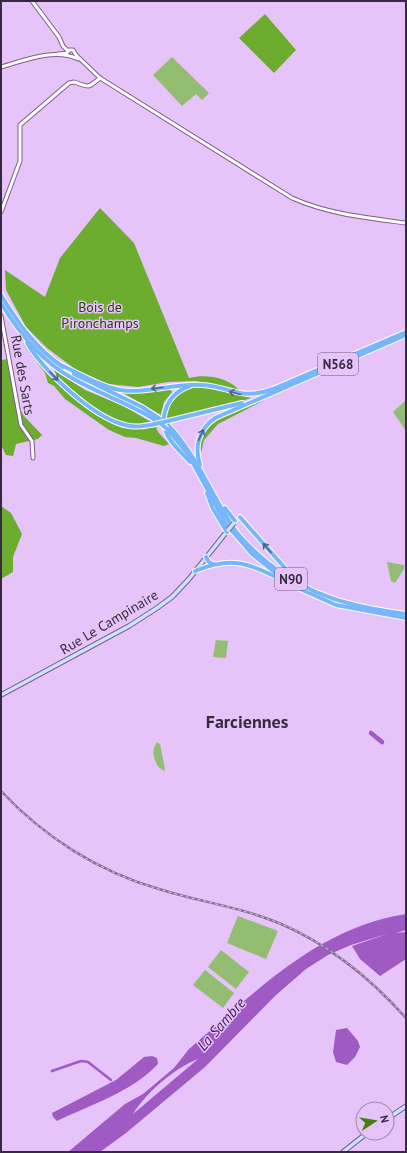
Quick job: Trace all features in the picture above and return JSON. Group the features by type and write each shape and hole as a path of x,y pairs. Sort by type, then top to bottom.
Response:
{"highway":[{"name":"N90","path":"1,294 25,333 41,350 82,379 142,407 158,422"},
{"name":"N90","path":"1,303 21,334 39,354 72,378 141,410 158,422 167,425 188,448 202,472 226,524 252,554 291,585 336,605 406,618"},
{"path":"1,307 14,324"},
{"name":"N568","path":"196,384 244,395 256,394 406,332"},
{"path":"21,334 56,378 94,409 125,426 140,426 158,422 167,425 262,397"},
{"name":"N568","path":"262,397 406,335"},
{"path":"61,365 107,387 121,390 137,390 196,384"},
{"path":"196,384 182,389 173,396 166,406 164,417 165,430 171,441 196,468"},
{"path":"202,472 197,449 200,435 204,428 217,417 262,397"},
{"name":"N90","path":"167,425 182,446 230,523 254,552 282,574 316,593 337,601 372,610 406,614"},
{"path":"209,489 234,522"},
{"path":"209,489 213,509 228,531"},
{"path":"240,516 292,576 316,593"},
{"path":"206,558 210,563 214,564"},
{"path":"196,570 230,561 246,563 291,585"}],"main road":[{"path":"234,522 240,516"},
{"name":"Rue Le Campinaire","path":"1,695 129,626 157,608 172,596 196,570 234,522"},
{"path":"395,1113 406,1105"},
{"path":"343,1152 357,1141"},
{"path":"347,1152 360,1141"}],"street":[{"path":"32,1 68,53"},
{"path":"68,53 73,50 74,55"},
{"path":"1,67 57,54 68,53 74,55 83,61 100,78 112,86 292,198 313,207 335,213 406,223"},
{"path":"1,212 20,161 19,129 24,122 70,83 74,82 90,87 100,78"},
{"name":"Rue des Sarts","path":"1,316 21,425 32,440 33,458"}],"green space":[{"path":"265,14 296,50 274,73 239,38"},
{"path":"172,57 209,93 202,100 196,94 182,106 153,75"},
{"name":"Bois de Pironchamps","path":"100,208 134,243 189,378 202,376 222,379 229,382 239,390 196,381 168,382 138,387 108,384 75,369 47,348 26,327 6,290 5,270 45,297 60,258"},
{"path":"21,341 56,381 76,399 107,421 127,429 156,427 158,432 169,444 164,446 136,438 125,437 109,430 65,399 54,386 48,383 45,373"},
{"path":"8,359 17,405 24,416 42,435 38,439 16,444 13,456 6,455 1,445 1,365 2,360"},
{"path":"54,370 85,390 124,406 151,422 129,424 111,418 100,412 80,397 56,375"},
{"path":"192,386 215,388 251,398 224,407 167,419 167,408 173,399"},
{"path":"170,389 172,392 164,402 161,415 123,393 135,393"},
{"path":"265,400 218,424 204,440 201,453 201,442 205,432 212,424 233,412"},
{"path":"406,400 406,431 393,412"},
{"path":"1,506 11,513 22,534 13,557 13,572 1,579"},
{"path":"387,562 404,565 404,569 395,583 391,581"},
{"path":"216,640 228,641 226,658 213,657"},
{"path":"157,742 160,744 165,769 164,771 158,766 154,758 154,750"},
{"path":"238,916 278,931 266,959 227,943"},
{"path":"221,950 249,972 236,989 208,967"},
{"path":"205,970 234,993 223,1008 193,985"}],"water":[{"name":"La Sambre","path":"406,914 406,930 396,933 406,932 406,959 380,976 360,959 352,946 390,933 351,945 328,955 306,969 275,996 205,1067 126,1133 100,1152 68,1152 125,1104 143,1094 174,1068 189,1049 263,985 288,966 315,948 343,933 374,922","holes":["198,1059 133,1114 161,1082 179,1069"]},
{"path":"347,1028 358,1041 360,1047 355,1057 347,1065 336,1062 333,1052 336,1030"},
{"path":"152,1056 157,1058 158,1064 148,1074 136,1082 110,1097 57,1121 53,1117 52,1113 116,1080 144,1057"}],"waterway":[{"path":"371,733 382,742"},
{"path":"52,1071 81,1061 88,1062 111,1080"}],"railway":[{"path":"1,791 18,808 54,838 94,863 115,873 159,889 251,913 299,932 349,964 379,990 406,1018"}],"district":[{"name":"Farciennes","path":"247,721"}]}
